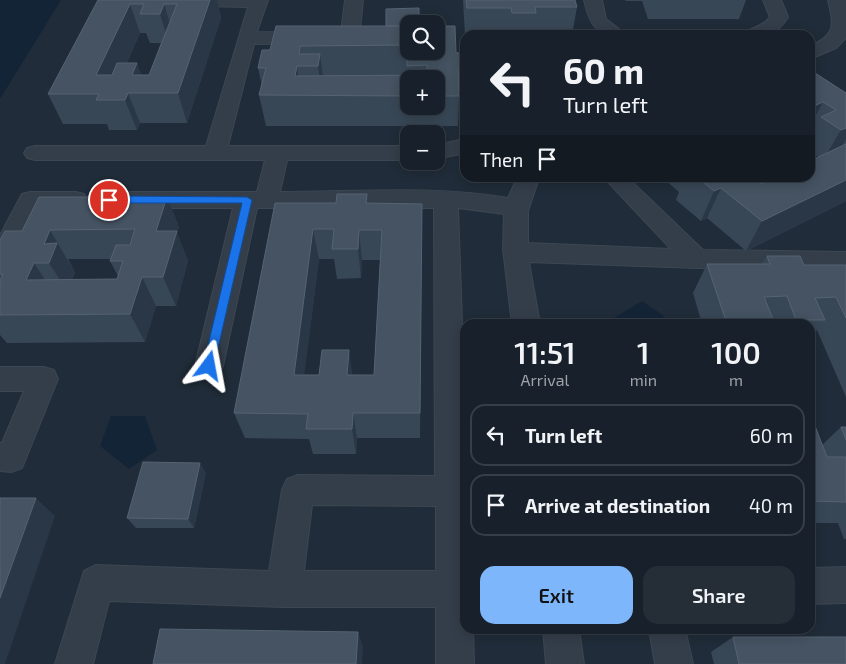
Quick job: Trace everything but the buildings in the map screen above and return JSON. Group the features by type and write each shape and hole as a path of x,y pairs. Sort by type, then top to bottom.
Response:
{"street":[{"path":"153,0 258,1 215,152"},
{"path":"246,38 350,39 354,0"},
{"path":"593,0 598,21 611,30"},
{"path":"764,30 774,25 779,18 772,0"},
{"path":"815,52 839,47 844,30 844,22 837,0"},
{"path":"445,150 460,147"},
{"path":"209,366 257,200 278,152"},
{"path":"35,153 400,153"},
{"path":"525,319 516,252 516,208 520,192 526,182"},
{"path":"619,182 697,259"},
{"path":"0,260 30,200 446,200 477,201 516,208"},
{"path":"446,200 456,480 453,589 455,664"},
{"path":"516,252 697,259 846,261"},
{"path":"0,378 44,379 11,458 0,457"},
{"path":"284,588 298,490 456,480"},
{"path":"74,664 96,583 284,588 453,589"},
{"path":"815,586 846,586"},
{"path":"562,634 565,664"},
{"path":"668,634 674,664"}],"water":[{"path":"0,0 61,0 0,99"},
{"path":"642,301 664,316 662,319 614,318"},
{"path":"111,416 145,416 157,450 129,469 100,446"}],"route":[{"path":"109,200 247,200 209,366"}]}
